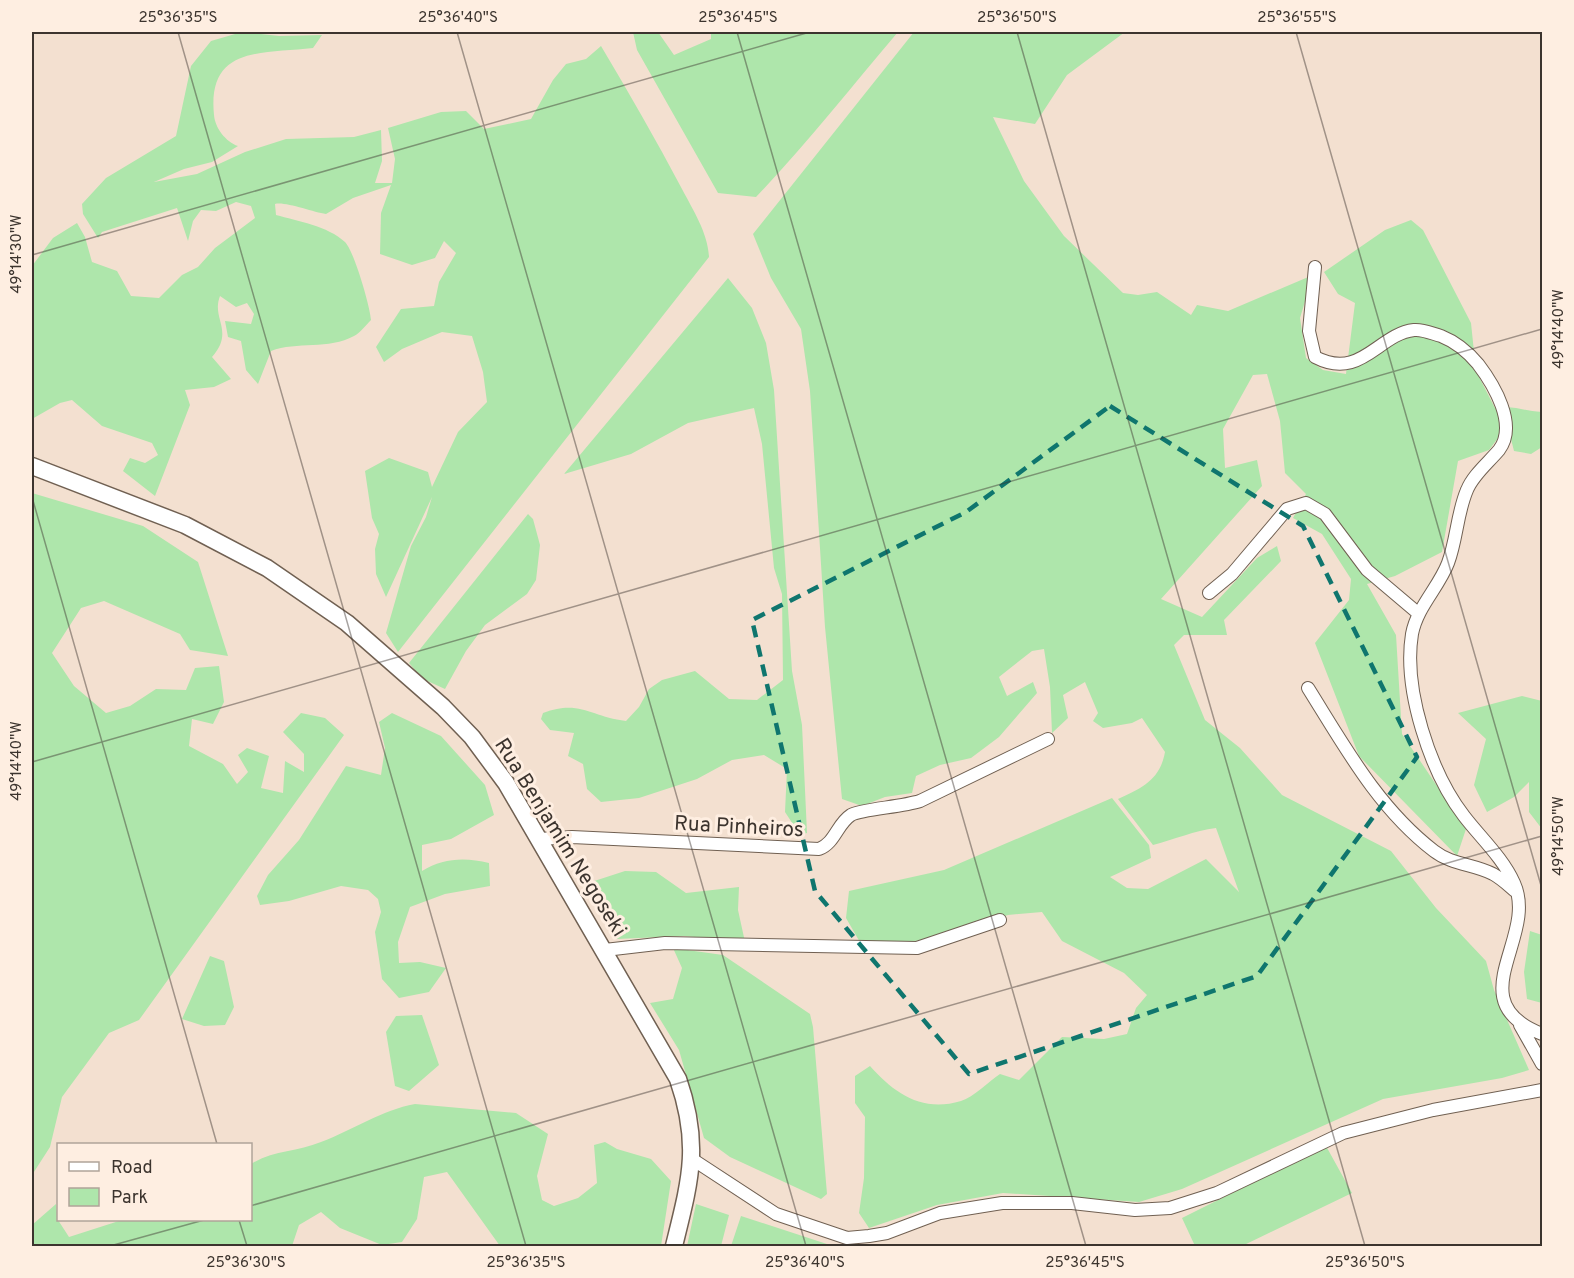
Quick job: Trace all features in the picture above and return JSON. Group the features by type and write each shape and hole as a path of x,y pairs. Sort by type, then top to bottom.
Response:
{"main road":[{"name":"Rua Benjamim Negoseki","path":"32,466 185,525 260,563 309,594 405,672 472,737 506,783 540,839 678,1079 689,1116 692,1159 674,1246"}],"street":[{"path":"1315,267 1309,331 1315,357 1325,362 1354,361 1368,356 1397,336 1414,330 1429,332 1448,339 1472,358 1500,401 1505,418 1506,433 1501,447 1467,489 1447,565 1419,614 1413,631 1410,652 1414,687 1428,744 1452,799 1504,866 1518,894 1517,921 1501,985 1509,1012 1518,1022 1542,1064"},
{"path":"1209,594 1237,567 1287,509 1306,503 1325,514 1367,570 1419,614"},
{"path":"1308,688 1368,784 1404,824 1435,852 1455,863 1492,874 1518,894"},
{"name":"Rua Pinheiros","path":"540,839 572,837 819,849 828,845 843,822 852,814 903,807 920,801 1048,739"},
{"path":"605,950 665,943 917,948 1000,920"},
{"path":"1518,1022 1542,1034"},
{"path":"692,1159 776,1214 847,1238 887,1233 949,1211 1002,1203 1062,1202 1135,1210 1170,1208 1216,1193 1343,1133 1433,1110 1542,1090"}],"highlighted area":[{"path":"1110,406 1303,526 1417,757 1257,976 969,1074 815,891 752,620 966,512"}],"green space":[{"path":"242,32 279,36 322,35 313,48 258,53 229,65 219,76 214,92 214,115 216,125 222,134 238,146 212,162 184,169 154,182 197,174 245,152 286,139 354,137 381,130 382,161 375,183 392,183 395,159 388,128 441,112 466,111 484,129 531,119 553,80 566,64 586,59 601,46 695,213 706,239 709,257 398,652 386,633 411,546 426,517 432,497 386,597 376,574 375,549 379,534 372,518 365,471 389,458 428,472 432,487 458,432 487,402 483,372 472,336 442,332 402,349 384,362 376,347 401,309 434,306 439,282 456,253 444,241 435,258 412,265 380,254 381,213 391,185 353,198 326,214 292,205 275,204 276,215 321,228 345,242 361,279 371,320 356,335 344,340 334,343 291,346 271,351 258,384 246,370 241,341 228,337 225,321 251,324 254,314 247,303 236,307 220,296 218,312 222,340 212,357 231,379 214,387 185,390 190,405 155,496 123,471 130,458 145,463 158,455 152,443 102,426 72,400 60,403 32,419 32,266 53,238 77,223 85,237 92,262 117,271 131,296 159,298 182,275 198,267 215,248 255,218 251,206 236,202 216,211 201,210 193,221 188,241 177,208 102,232 98,238 83,214 82,204 106,178 176,136 191,66 211,41"},
{"path":"633,32 658,32 674,55 711,39 711,32 898,32 811,136 756,197 718,193 637,50"},
{"path":"914,32 1125,32 1067,75 1035,124 993,117 1024,181 1064,236 1123,293 1138,295 1157,292 1191,315 1197,305 1228,311 1313,275 1300,318 1306,358 1323,370 1346,374 1355,303 1338,294 1324,272 1385,230 1411,220 1423,230 1471,323 1476,371 1495,408 1542,412 1542,447 1531,454 1514,451 1511,439 1498,438 1489,450 1458,461 1442,552 1395,576 1367,584 1396,635 1402,734 1466,829 1457,856 1359,756 1315,643 1349,600 1351,579 1322,534 1293,518 1306,494 1285,473 1280,421 1267,374 1253,375 1223,429 1225,468 1257,460 1262,486 1161,599 1202,617 1257,558 1277,546 1281,561 1224,620 1227,635 1184,635 1174,645 1205,720 1240,748 1282,795 1391,851 1436,908 1486,961 1494,990 1529,1070 1502,1078 1383,1099 1182,1189 1139,1202 1003,1193 937,1205 869,1228 859,1213 864,1178 865,1117 855,1103 855,1076 870,1066 889,1085 910,1098 934,1104 961,1101 976,1093 1000,1074 1019,1080 1062,1037 1104,1039 1127,1034 1136,1008 1147,995 1124,973 1062,941 1042,912 1008,915 930,940 861,944 846,918 849,891 944,870 1112,798 1149,845 1151,858 1110,877 1127,888 1148,889 1206,859 1239,892 1216,828 1153,845 1118,799 1149,782 1163,762 1165,752 1142,718 1132,723 1103,728 1093,721 1098,713 1085,682 1063,695 1068,718 1052,733 1050,687 1044,649 1032,651 999,677 1007,696 1033,682 1037,693 999,737 971,758 940,765 916,776 912,793 885,797 862,806 842,799 825,627 810,391 801,329 771,278 753,234"},
{"path":"728,278 752,308 766,343 774,390 792,671 802,725 807,833 800,835 785,812 787,769 764,755 732,760 697,779 639,798 601,802 587,789 583,764 568,756 574,733 550,730 541,719 543,713 556,709 576,708 626,721 639,707 649,689 662,680 695,671 729,699 757,700 783,680 782,594 774,568 762,444 754,408 688,423 631,454 564,474"},
{"path":"32,493 143,526 198,562 228,656 190,650 180,634 104,601 81,608 52,653 74,686 106,713 130,706 156,689 186,690 195,668 219,666 224,702 213,724 192,719 189,746 223,764 237,784 248,772 238,755 247,748 269,756 261,788 283,793 285,761 304,772 304,754 283,732 301,713 325,718 344,735 139,1020 109,1033 62,1097 50,1147 32,1175"},
{"path":"528,514 533,519 540,545 536,580 527,594 485,625 466,651 445,689 423,679 409,663"},
{"path":"1522,696 1542,701 1542,829 1529,812 1529,782 1514,797 1487,812 1474,785 1486,739 1458,713"},
{"path":"392,713 441,736 485,785 494,815 451,839 422,845 422,871 438,863 454,860 489,863 490,886 445,894 410,907 398,942 399,963 420,962 446,968 429,992 399,998 382,979 375,932 381,912 378,899 368,890 341,886 289,901 260,905 257,896 268,875 299,840 346,766 381,775 385,748 379,722"},
{"path":"625,871 656,872 686,893 739,887 738,910 745,942 684,936 617,939 582,885"},
{"path":"1530,931 1542,935 1542,1003 1527,999 1524,972"},
{"path":"673,948 723,955 810,1014 827,1194 821,1199 730,1157 704,1138 679,1050 650,1003 673,999 682,968"},
{"path":"210,956 224,961 234,1007 225,1025 204,1026 182,1019"},
{"path":"422,1015 439,1065 409,1091 395,1086 386,1032 396,1016"},
{"path":"415,1104 516,1113 548,1134 537,1176 542,1200 554,1206 578,1198 597,1183 594,1145 605,1142 617,1149 651,1159 671,1181 661,1246 500,1246 447,1172 424,1177 417,1219 402,1242 382,1245 340,1228 321,1212 299,1225 292,1246 32,1246 32,1225 56,1204 57,1221 69,1237 119,1221 252,1221 252,1163 268,1156 321,1142 379,1115"},
{"path":"1326,1146 1352,1193 1242,1246 1195,1246 1182,1218"},
{"path":"696,1204 729,1215 721,1246 687,1246"},
{"path":"741,1216 833,1246 731,1246"}]}
